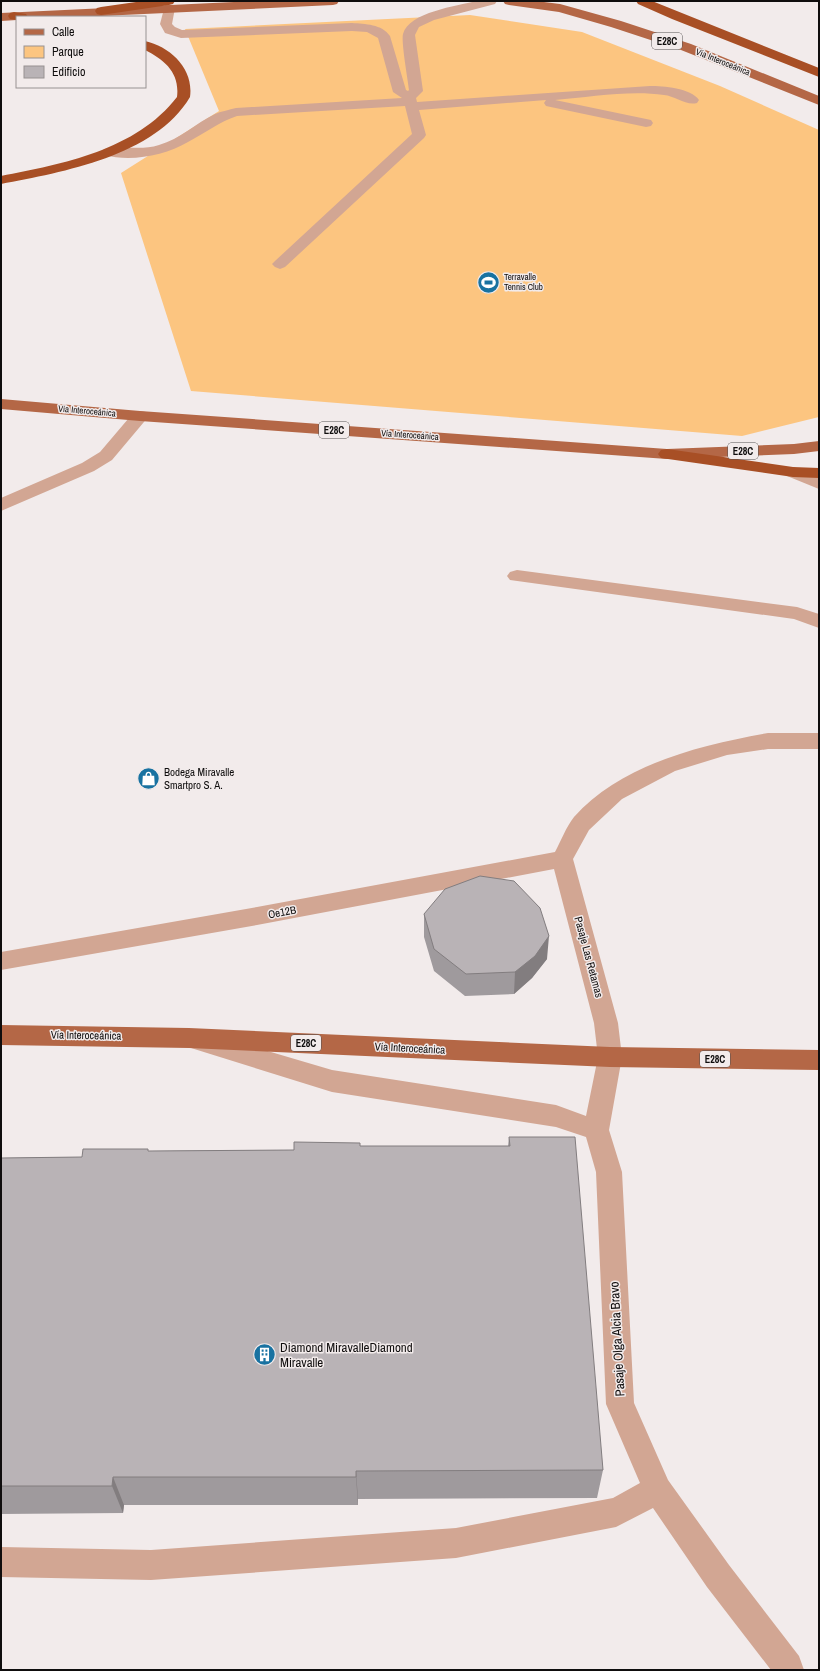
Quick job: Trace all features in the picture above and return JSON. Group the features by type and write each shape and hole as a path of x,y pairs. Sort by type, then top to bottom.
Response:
{"highway":[{"path":"642,1 819,73"},
{"path":"1,180 67,166 110,152 150,131 172,114 184,97 183,81 176,64 155,49 146,45"},
{"path":"667,454 793,472 819,473"}],"main road":[{"path":"12,16 101,11 169,5 333,1"},
{"name":"Vía Interoceánica","path":"509,1 560,8 616,24 686,47 819,101"},
{"name":"Vía Interoceánica","path":"1,404 140,416 667,454 794,449 819,446"},
{"name":"Vía Interoceánica","path":"1,1035 189,1038 610,1057 819,1060"}],"street":[{"path":"411,101 416,91 409,34 414,25 430,17 491,1"},
{"path":"169,5 166,24 170,30 181,34 352,27 370,28 384,36 400,92 411,101 419,134 280,264"},
{"path":"385,40 409,39"},
{"path":"110,152 140,153 163,149 182,140 220,117 236,112 411,101 524,98 662,90 680,93 692,100"},
{"path":"524,98 646,123"},
{"path":"1,505 88,467 106,456 140,416"},
{"path":"793,472 819,483"},
{"path":"517,576 796,613 819,621"},
{"path":"562,859 581,824 614,793 668,766 726,748 768,740 819,741"},
{"name":"Oe12B","path":"1,961 257,916 562,859"},
{"name":"Pasaje Las Retamas","path":"562,859 606,1023 610,1057"},
{"path":"189,1038 332,1081 556,1116 596,1130"},
{"name":"Pasaje Olga Alcia Bravo","path":"610,1057 596,1130 609,1172 620,1404 658,1490 718,1576 788,1667 788,1670"},
{"path":"1,1562 151,1565 456,1543 616,1512 658,1490"}],"green space":[{"name":"Terravalle Tennis Club","path":"470,15 582,32 720,86 819,130 819,417 742,436 191,391 121,173 219,111 185,29"}],"building":[{"path":"480,876 514,881 540,908 549,936 535,956 515,972 466,974 434,949 424,914 445,889"},
{"path":"509,1137 575,1137 603,1470 356,1471 356,1477 113,1477 112,1486 1,1486 1,1158 82,1157 83,1149 148,1149 148,1151 294,1150 294,1142 360,1143 360,1146 510,1146"}],"place":[{"name":"Terravalle Tennis Club","path":"488,282"},
{"name":"Bodega Miravalle Smartpro S. A.","path":"148,778"},
{"name":"Diamond MiravalleDiamond Miravalle","path":"265,1354"}]}
